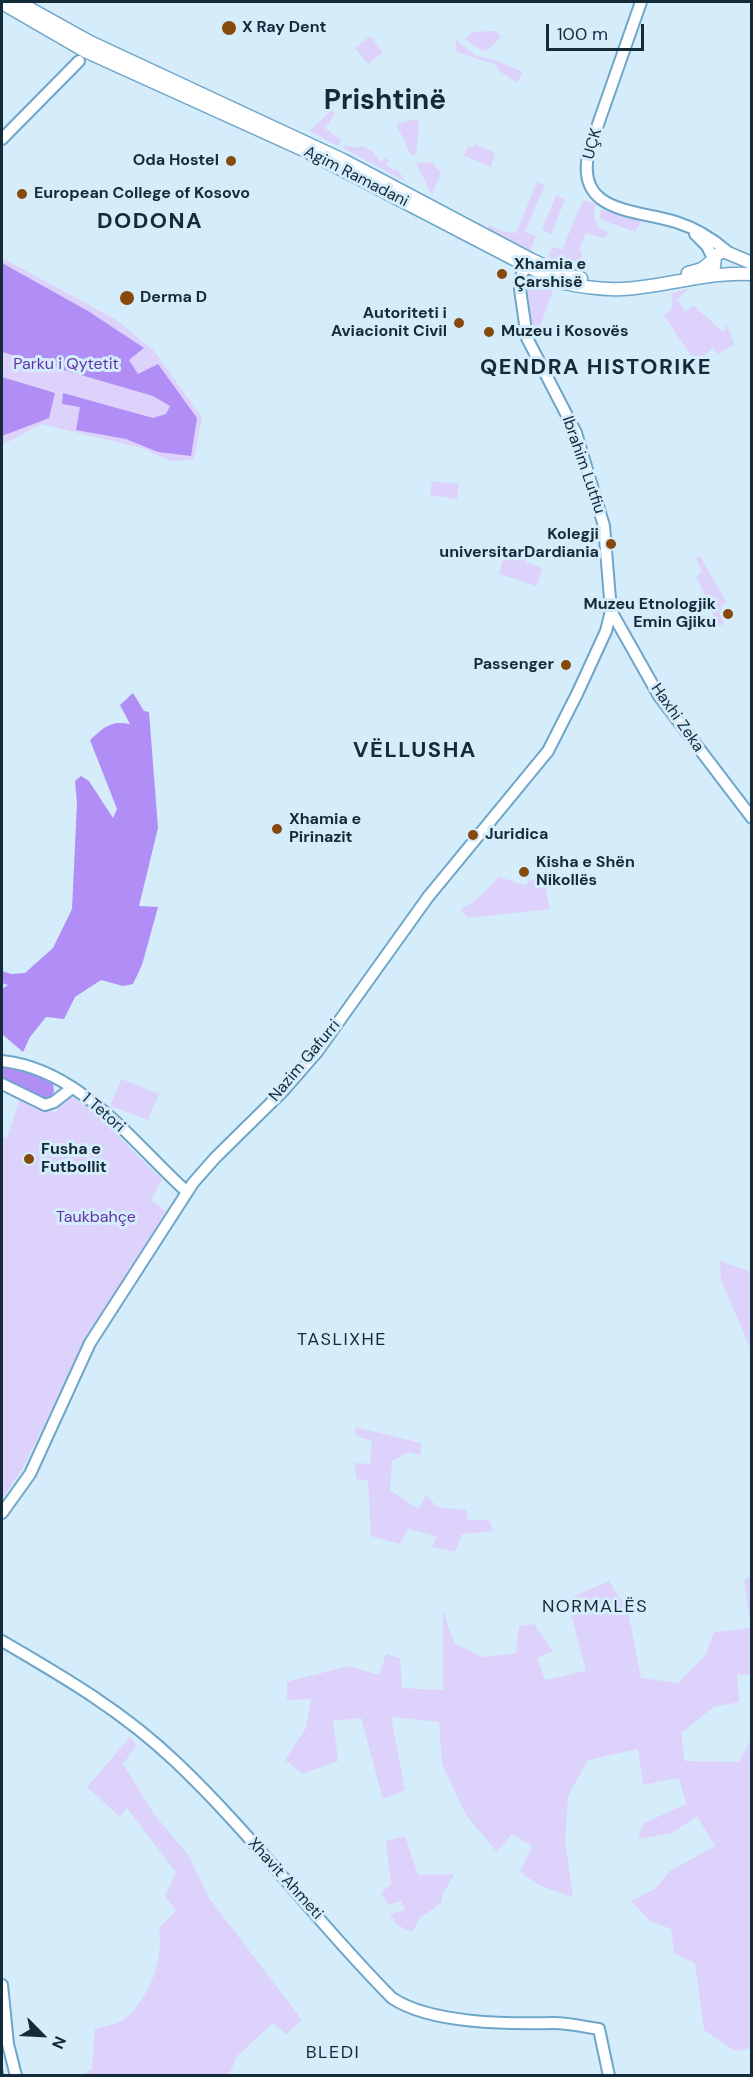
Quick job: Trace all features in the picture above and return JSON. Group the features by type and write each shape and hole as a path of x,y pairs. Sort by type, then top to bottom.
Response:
{"main road":[{"name":"Agim Ramadani","path":"18,2 90,42 304,141 558,282 606,289 644,287 726,273 752,274"},
{"name":"Agim Ramadani","path":"2,3 82,56 293,145 398,193"},
{"name":"Agim Ramadani","path":"527,263 586,279 621,282 696,271 713,259 718,252 729,252"},
{"path":"729,252 752,263"},
{"path":"713,259 716,270 726,273 735,263 729,252"}],"street":[{"name":"UÇK","path":"641,2 589,150 587,178 592,191 602,201 686,226 708,237 729,252"},
{"path":"2,140 82,56"},
{"name":"UÇK","path":"686,226 704,241 713,259"},
{"name":"Ibrahim Lutfiu","path":"527,263 520,289 527,338 576,433 604,526 611,611"},
{"name":"Haxhi Zeka","path":"611,611 659,696 752,818"},
{"name":"Nazim Gafurri","path":"2,1513 30,1474 90,1343 188,1192 214,1158 284,1090 316,1052 428,897 548,751 560,732 606,631 611,611"},
{"name":"1 Tetori","path":"2,1061 46,1074 72,1088 102,1111 188,1192"},
{"path":"2,1084 45,1105 54,1102 72,1088"},
{"name":"Xhavit Ahmeti","path":"2,1641 91,1693 176,1762 213,1799 398,2002 414,2011 428,2014 510,2024 554,2023 599,2029 609,2076"},
{"path":"2,1985 8,2044 16,2076"}],"green space":[{"path":"496,31 501,37 487,51 479,49 465,39 472,32"},
{"path":"370,36 383,52 368,64 355,48"},
{"path":"455,39 476,56 495,60 523,72 517,83 498,70 497,65 457,52"},
{"path":"332,110 335,114 325,128 341,140 338,146 309,131"},
{"path":"417,119 419,125 416,154 411,155 396,124"},
{"path":"475,144 495,153 491,167 464,156 468,146 473,148"},
{"path":"344,145 356,148 361,146 371,150 381,162 385,158 389,161 386,164 395,171 397,169 406,182 343,148"},
{"path":"431,162 441,172 432,195 416,163"},
{"path":"537,182 545,185 525,232 536,236 529,253 486,230 489,225 503,232 516,233"},
{"path":"556,195 565,199 551,234 542,230"},
{"path":"583,200 596,204 595,222 608,233 605,238 586,233 579,251 582,253 582,266 579,274 552,263 549,255 553,247 562,250"},
{"path":"601,210 642,220 635,232 602,220"},
{"name":"Parku i Qytetit","path":"2,258 115,319 153,350 202,417 194,460 171,461 142,448 41,424 2,445"},
{"name":"Parku i Qytetit","path":"2,263 88,311 144,348 129,360 138,374 158,364 197,418 191,456 158,452 126,439 76,430 80,407 62,404 63,393 153,418 166,414 170,406 153,396 2,352"},
{"path":"525,276 554,288 537,335 531,332 523,289"},
{"path":"689,288 677,300 686,312 693,305 723,332 727,325 734,344 718,354 713,348 698,361 699,368 691,374 684,367 693,358 664,316 673,306 671,294"},
{"path":"2,377 55,393 49,418 2,436"},
{"path":"432,481 459,484 457,499 430,495"},
{"path":"507,546 528,552 525,562 542,568 537,586 499,574"},
{"path":"700,556 727,603 721,606 722,610 719,612 724,624 719,626 696,576 702,572 696,558"},
{"path":"133,693 144,711 149,712 158,828 139,906 158,907 142,965 133,984 123,986 101,980 75,997 64,1019 46,1017 30,1037 23,1052 2,1034 2,989 8,985 2,983 2,971 11,974 25,973 53,948 72,909 77,803 75,781 81,776 89,781 113,818 117,809 90,740 99,731 113,724 130,724 120,705"},
{"path":"542,873 550,909 469,918 460,910 476,900 499,877 524,885"},
{"path":"2,1067 31,1073 53,1084 54,1092 50,1098 39,1098 2,1077"},
{"path":"121,1079 159,1094 148,1120 110,1106"},
{"name":"Taukbahçe","path":"76,1094 162,1180 151,1200 166,1211 88,1334 23,1468 2,1499 2,1136 7,1138 20,1099 37,1109 56,1112 61,1102"},
{"path":"720,1261 751,1272 751,1350 721,1280"},
{"path":"355,1427 421,1443 421,1455 409,1452 392,1461 390,1490 418,1509 426,1495 437,1507 466,1510 468,1520 489,1520 493,1531 462,1534 455,1552 432,1547 437,1536 408,1529 400,1544 371,1536 368,1480 356,1479 355,1463 370,1464 372,1441 356,1436"},
{"path":"751,1576 751,1628 744,1580"},
{"path":"609,1581 628,1611 641,1678 678,1683 705,1656 714,1632 751,1628 751,1675 737,1674 739,1702 714,1707 681,1733 685,1761 739,1762 751,1739 751,2048 735,2051 704,2030 695,1963 674,1953 671,1929 650,1921 631,1901 655,1889 670,1871 715,1846 697,1816 672,1833 638,1839 644,1823 686,1804 679,1778 643,1785 638,1749 588,1760 568,1796 565,1841 573,1897 541,1886 520,1872 532,1846 512,1834 497,1852 466,1815 442,1764 439,1722 391,1717 405,1790 383,1799 361,1718 333,1721 338,1761 303,1774 285,1760 306,1728 311,1699 287,1700 287,1682 348,1666 379,1675 386,1654 400,1658 402,1688 443,1690 443,1611 454,1643 481,1657 516,1653 519,1626 534,1624 553,1651 537,1658 545,1680 586,1671 567,1599"},
{"path":"130,1737 137,1745 123,1764 154,1814 189,1856 209,1898 302,2020 286,2034 273,2023 237,2056 229,2075 83,2075 92,2069 95,2029 123,2020 142,1999 157,1965 159,1928 176,1911 165,1896 176,1872 127,1808 120,1817 87,1787"},
{"path":"405,1836 418,1875 454,1874 441,1903 420,1918 412,1932 397,1925 390,1914 405,1910 401,1901 388,1905 381,1893 391,1884 386,1841"}],"waterway":[{"path":"2,2068 3,2076"}],"place":[{"name":"X Ray Dent","path":"229,28"},
{"name":"Oda Hostel","path":"231,161"},
{"name":"European College of Kosovo","path":"22,194"},
{"name":"Xhamia e Çarshisë","path":"502,274"},
{"name":"Derma D","path":"127,298"},
{"name":"Autoriteti i Aviacionit Civil","path":"459,323"},
{"name":"Muzeu i Kosovës","path":"489,332"},
{"name":"Kolegji universitarDardiania","path":"611,544"},
{"name":"Muzeu Etnologjik Emin Gjiku","path":"728,614"},
{"name":"Passenger","path":"566,665"},
{"name":"Xhamia e Pirinazit","path":"277,829"},
{"name":"Juridica","path":"473,835"},
{"name":"Kisha e Shën Nikollës","path":"524,872"},
{"name":"Fusha e Futbollit","path":"29,1159"}],"district":[{"name":"Prishtinë","path":"385,102"},
{"name":"DODONA","path":"150,222"},
{"name":"QENDRA HISTORIKE","path":"596,368"},
{"name":"VËLLUSHA","path":"415,751"},
{"name":"TASLIXHE","path":"342,1340"},
{"name":"NORMALËS","path":"595,1607"},
{"name":"BLEDI","path":"333,2053"}]}
